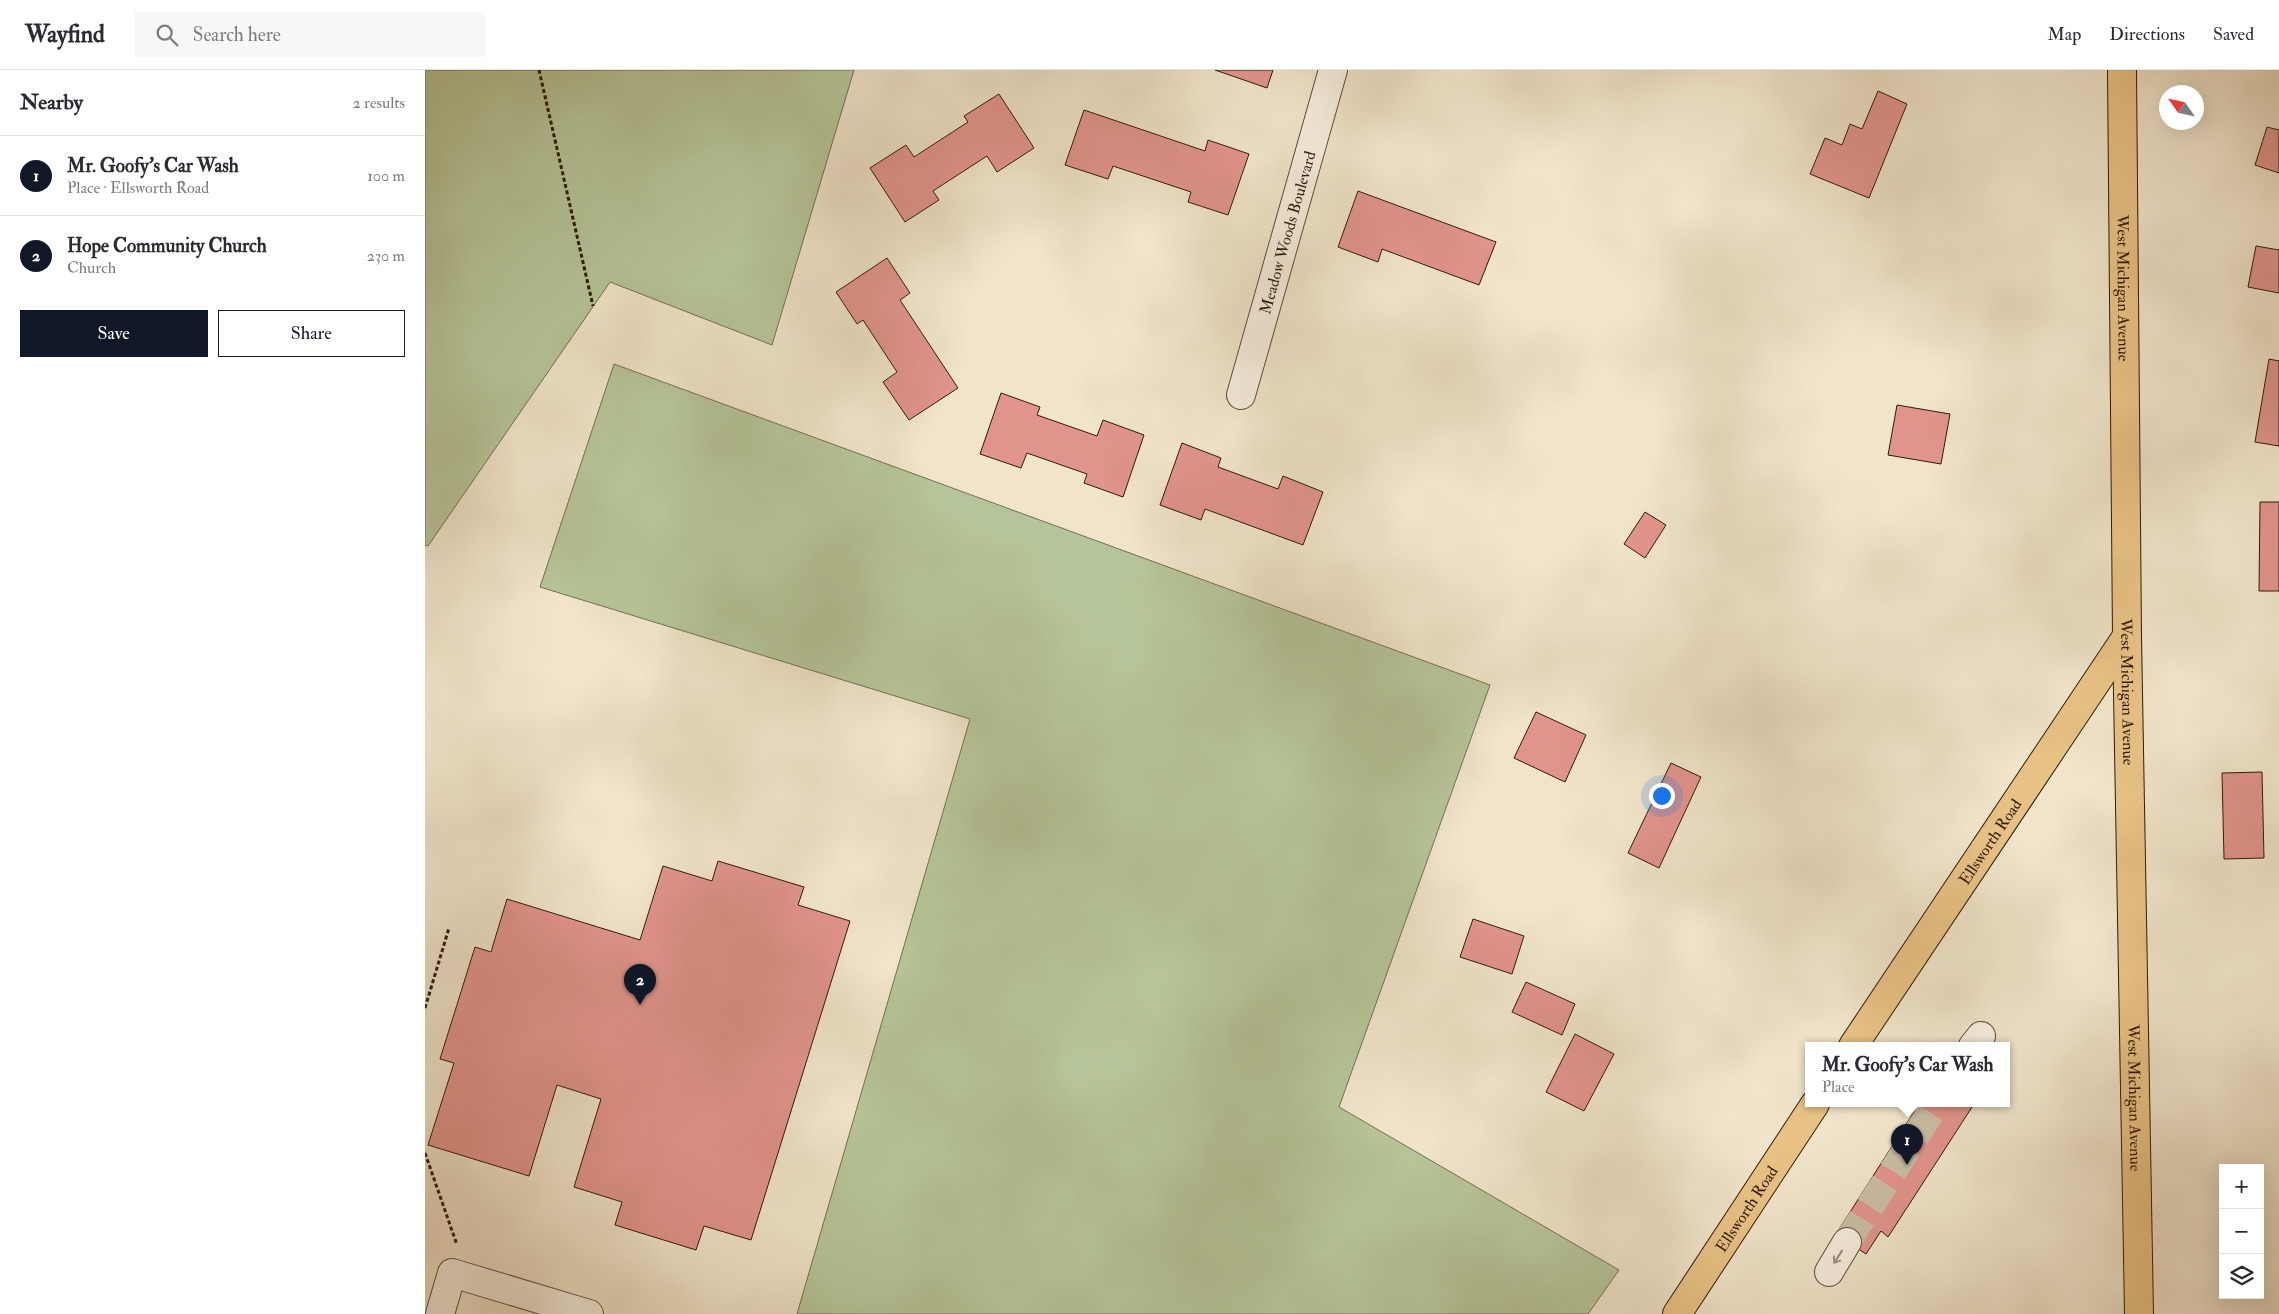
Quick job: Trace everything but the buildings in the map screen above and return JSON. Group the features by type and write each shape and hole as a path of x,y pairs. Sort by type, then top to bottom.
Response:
{"main road":[{"name":"West Michigan Avenue","path":"2122,70 2127,636 2139,1314"},
{"name":"Ellsworth Road","path":"1856,1042 2127,636"},
{"name":"Ellsworth Road","path":"1677,1314 1813,1107"}],"street":[{"name":"Meadow Woods Boulevard","path":"1241,394 1333,70"},
{"path":"1829,1272 1847,1242"},
{"path":"440,1314 456,1263 589,1314"}],"path":[{"path":"539,70 593,306"},
{"path":"425,1008 449,928"},
{"path":"425,1153 456,1263"}],"green space":[{"path":"425,70 854,70 772,345 610,282 428,546 425,545"},
{"path":"614,364 1490,685 1339,1107 1619,1270 1588,1314 797,1314 970,719 540,587"}],"tunnel":[{"path":"1847,1242 1934,1107"}],"place":[{"name":"Hope Community Church","path":"640,1005"},
{"name":"Mr. Goofy’s Car Wash","path":"1907,1165"}]}
